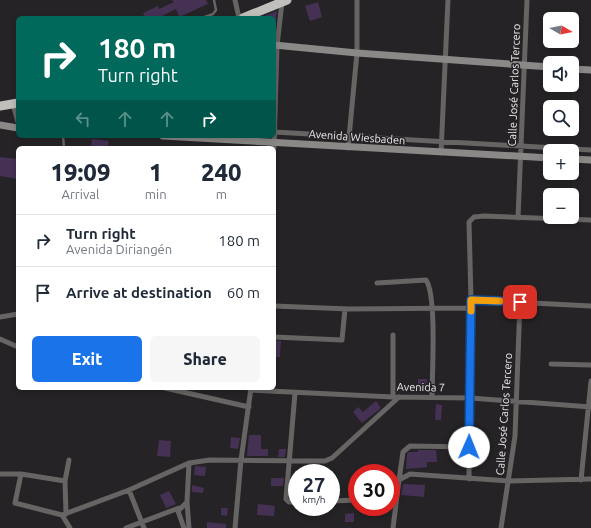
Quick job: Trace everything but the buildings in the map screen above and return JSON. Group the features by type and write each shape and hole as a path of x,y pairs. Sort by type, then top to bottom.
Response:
{"highway":[{"path":"248,16 285,1"},
{"path":"0,106 16,104"}],"street":[{"path":"235,0 239,16"},
{"path":"348,148 357,53 358,0"},
{"path":"441,153 448,0"},
{"name":"Calle José Carlos Tercero","path":"518,218 527,0"},
{"path":"285,1 276,46 543,66"},
{"path":"579,69 591,70"},
{"path":"0,126 16,128"},
{"name":"Avenida Wiesbaden","path":"276,132 591,150"},
{"name":"Avenida Wiesbaden","path":"188,138 274,145 543,158"},
{"path":"579,159 591,160"},
{"path":"468,479 471,308 469,222 474,217 484,216 591,220"},
{"path":"377,283 426,280 429,284 432,310 432,397"},
{"path":"471,300 591,306"},
{"name":"Calle José Carlos Tercero","path":"501,528 509,481 517,401 520,302"},
{"path":"276,306 432,310 471,308"},
{"path":"276,337 342,340 345,309"},
{"path":"0,317 16,314"},
{"path":"21,474 15,503 64,514 129,490 189,464 210,460 320,462 332,458 396,397 393,335"},
{"path":"0,339 16,346"},
{"path":"551,364 591,365"},
{"path":"580,480 591,381"},
{"path":"177,390 249,407"},
{"path":"235,528 241,460 249,407 250,390"},
{"name":"Avenida 7","path":"261,390 295,393 396,397 470,398 589,407"},
{"path":"289,462 295,393"},
{"path":"400,473 403,452 410,446 469,447"},
{"path":"69,460 64,481 64,514 70,528"},
{"path":"189,464 187,502 190,528"},
{"path":"0,474 21,474 64,481"},
{"path":"288,474 286,498 288,501"},
{"path":"400,479 410,474 509,481 591,479"},
{"path":"129,490 144,528"},
{"path":"126,528 179,508 187,502"},
{"path":"179,508 184,528"},
{"path":"393,516 393,528"}],"lane":[{"path":"208,16 213,14 216,10 214,0"}],"slow traffic":[{"path":"471,311 471,300 500,301"}],"route":[{"path":"469,447 471,300 520,302"}]}
